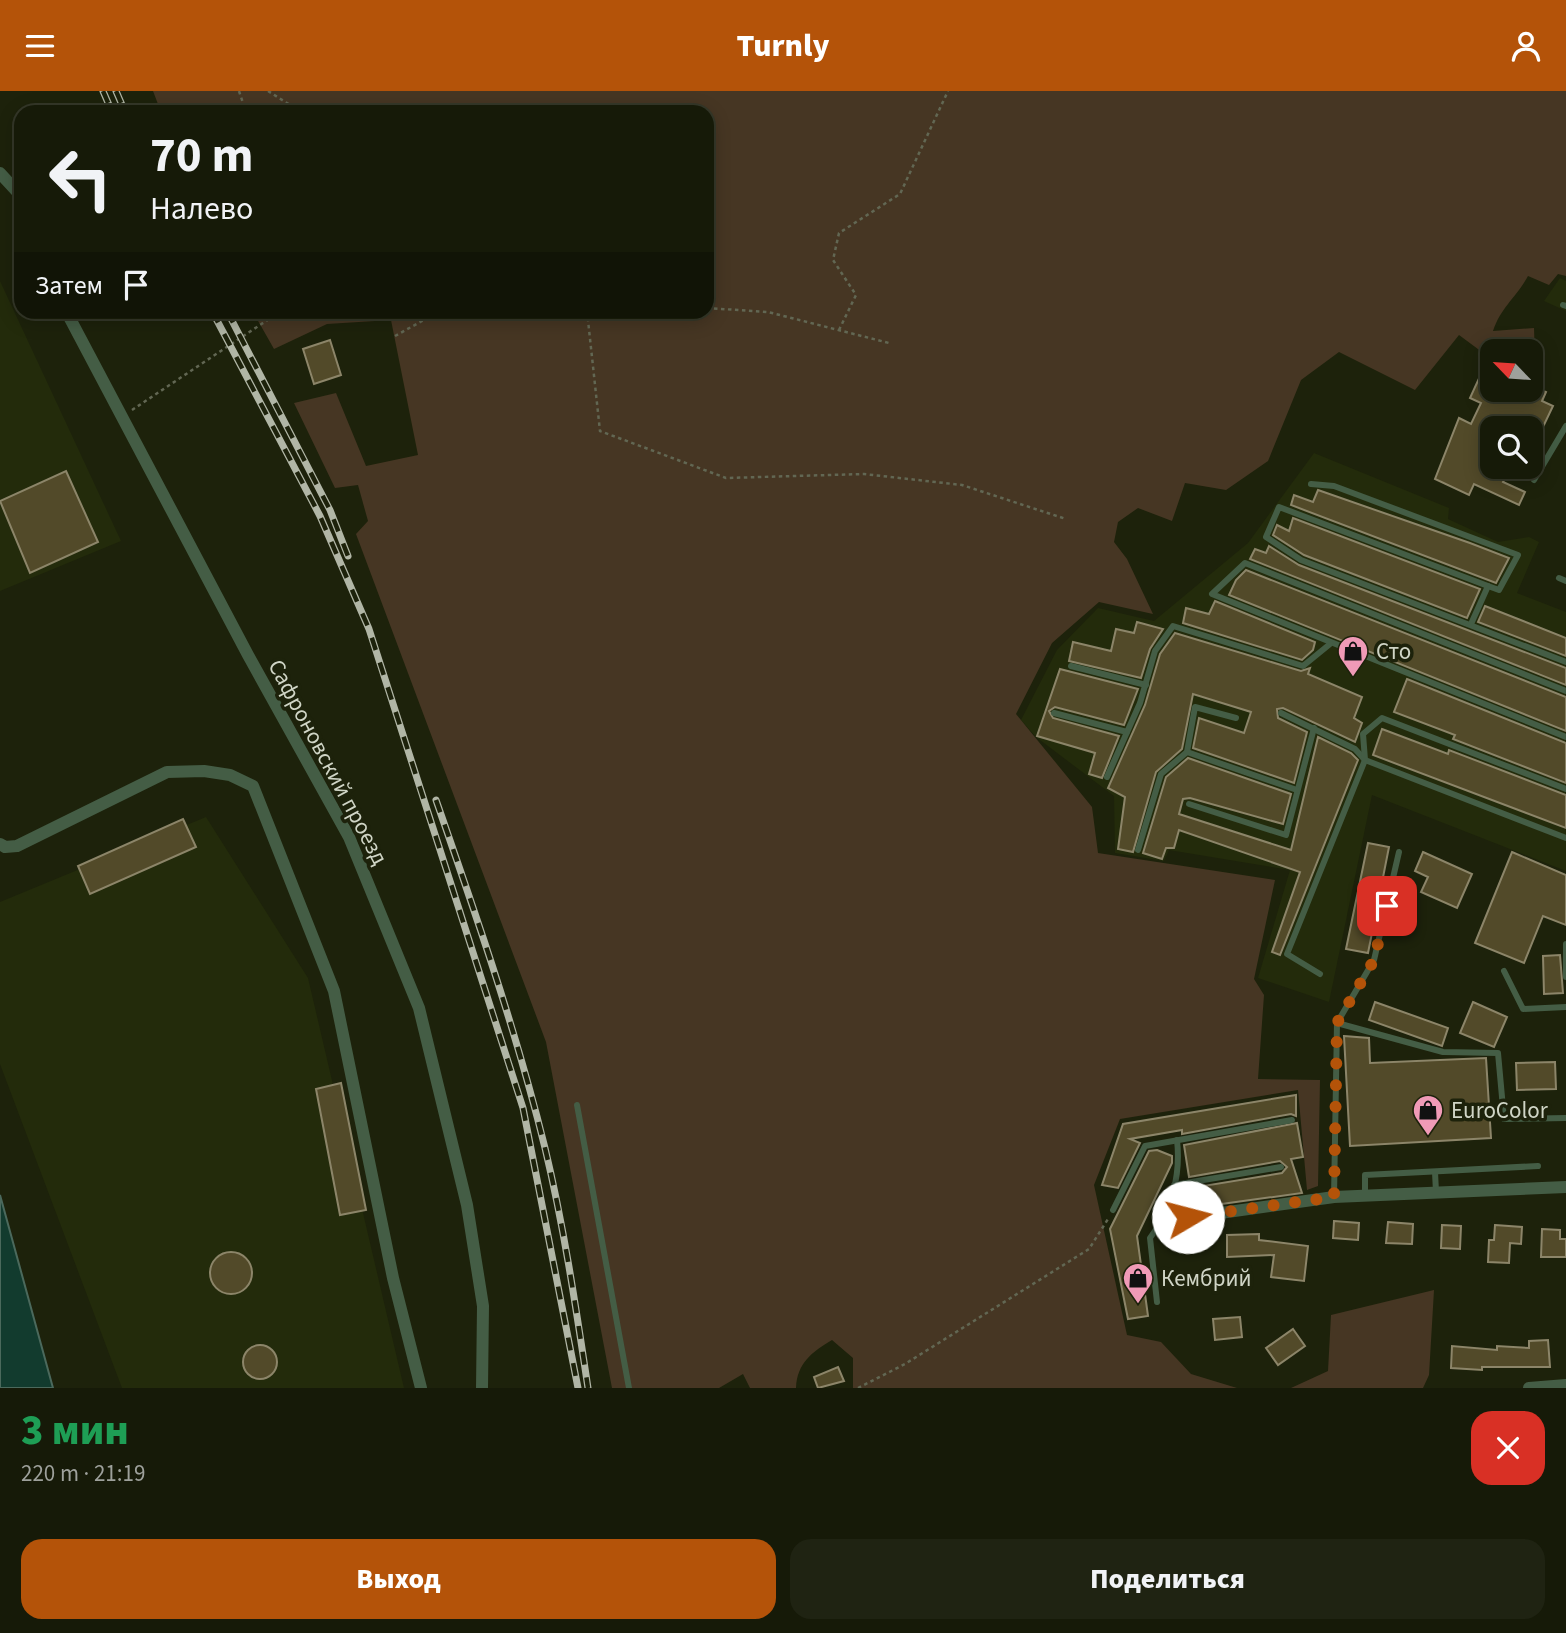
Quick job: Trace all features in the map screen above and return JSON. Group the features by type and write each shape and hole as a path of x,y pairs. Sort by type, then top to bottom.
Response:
{"street":[{"path":"0,173 14,188"},
{"name":"Сафроновский проезд","path":"70,319 349,837 419,1008 467,1205 483,1306 482,1388"},
{"path":"2,845 17,846 167,772 204,771 230,775 253,786 334,991 393,1278 421,1388"},
{"path":"1164,1221 1334,1197 1566,1187"},
{"path":"1529,1388 1566,1385"}],"lane":[{"path":"1535,480 1566,426"},
{"path":"1311,484 1334,486 1518,555 1499,590 1279,507 1266,537 1301,560 1566,662"},
{"path":"1566,691 1245,563 1212,594 1330,644 1566,737"},
{"path":"1471,624 1488,586"},
{"path":"1107,777 1146,685 1155,651 1173,626 1303,666 1330,644"},
{"path":"1071,666 1146,685"},
{"path":"1138,850 1161,774 1187,752 1195,707 1236,718"},
{"path":"1054,713 1127,732"},
{"path":"1281,713 1355,749 1365,760 1566,838"},
{"path":"1320,974 1287,954 1365,760 1363,734 1382,718 1566,789"},
{"path":"1189,804 1286,835 1314,728"},
{"path":"1187,752 1297,790"},
{"path":"1334,1197 1337,1023 1374,960 1399,852"},
{"path":"1566,944 1566,977"},
{"path":"1503,971 1523,1009 1566,1007"},
{"path":"1337,1023 1443,1052 1498,1053 1504,1119 1566,1118"},
{"path":"577,1105 629,1388"},
{"path":"1113,1210 1145,1146 1292,1120"},
{"path":"1157,1302 1150,1238 1164,1221 1180,1167 1177,1140"},
{"path":"1365,1196 1365,1175 1538,1166"},
{"path":"1174,1185 1281,1167"},
{"path":"1435,1171 1436,1192"}],"path":[{"path":"268,91 290,105"},
{"path":"839,330 856,295 833,260 839,233 900,194 948,91"},
{"path":"714,307 768,311 889,343"},
{"path":"121,416 269,319"},
{"path":"395,336 426,319"},
{"path":"588,319 600,431 726,478 864,474 962,485 1066,519"},
{"path":"858,1388 905,1364 1089,1249 1113,1210"}],"shaded area":[{"path":"153,91 1566,91 1566,276 1558,274 1549,285 1528,276 1500,316 1493,331 1534,328 1534,339 1480,339 1480,351 1459,335 1415,390 1339,352 1301,380 1268,461 1226,490 1185,483 1172,521 1138,508 1118,522 1114,542 1127,559 1153,614 1099,602 1052,643 1016,714 1092,807 1098,853 1275,880 1254,979 1264,995 1258,1079 1320,1080 1318,1186 1307,1190 1298,1090 1120,1119 1094,1185 1127,1335 1161,1342 1191,1374 1237,1388 853,1388 853,1358 832,1340 807,1359 799,1372 796,1388 750,1388 743,1374 719,1388 612,1388 546,1042 356,534 368,521 358,485 335,488 294,403 336,393 366,466 418,455 391,320 327,324 274,349 257,319 714,319 714,105 158,105"},
{"path":"1560,278 1566,281 1566,311 1544,301"},
{"path":"0,281 14,311 14,319 18,319 121,541 0,591"},
{"path":"1314,453 1449,508 1448,519 1498,542 1529,537 1539,542 1517,593 1566,612 1566,871 1372,795 1329,1002 1258,978 1290,870 1169,850 1164,861 1115,853 1114,796 1036,737 1021,720 1057,650 1098,608 1154,621 1248,543"},
{"path":"206,817 308,978 404,1388 122,1388 0,1064 0,902"},
{"path":"0,1195 53,1388 0,1388"},
{"path":"1434,1290 1429,1375 1423,1388 1291,1388 1328,1371 1331,1315"}],"building":[{"path":"330,340 341,375 314,384 303,349"},
{"path":"1480,376 1480,403 1470,398"},
{"path":"1544,402 1553,406 1543,427 1543,416 1480,416 1480,479 1504,479 1503,482 1525,492 1519,505 1474,484 1469,495 1435,479 1459,418 1471,424 1481,403"},
{"path":"66,471 98,542 30,573 0,501"},
{"path":"1318,490 1509,558 1496,583 1291,505 1294,495 1313,502"},
{"path":"1293,518 1480,589 1467,618 1304,555 1273,535 1277,525 1289,531"},
{"path":"1269,546 1299,565 1566,668 1566,685 1250,559 1255,549 1266,553"},
{"path":"1246,570 1566,697 1566,731 1229,595 1236,580"},
{"path":"1215,601 1315,642 1313,650 1302,660 1183,623 1186,608 1209,614"},
{"path":"1485,606 1566,638 1566,656 1478,622"},
{"path":"1137,622 1163,629 1150,649 1141,678 1069,661 1073,642 1111,651 1116,629 1134,633"},
{"path":"1175,633 1301,671 1310,668 1308,674 1362,697 1354,718 1362,723 1355,742 1283,708 1277,709 1278,718 1307,732 1294,783 1193,748 1199,718 1244,733 1251,712 1193,694 1182,749 1156,772 1133,852 1118,849 1125,797 1108,788 1145,705 1160,654"},
{"path":"1060,669 1138,689 1124,725 1055,707 1049,711 1053,718 1119,736 1102,778 1089,774 1095,753 1037,736"},
{"path":"1407,679 1566,743 1566,783 1453,739 1455,735 1394,712"},
{"path":"1382,729 1448,754 1449,750 1566,795 1566,828 1373,755"},
{"path":"1318,737 1351,753 1358,760 1280,955 1272,952 1300,872 1179,830 1174,848 1166,848 1162,859 1143,853 1166,777 1188,758 1291,794 1283,824 1190,798 1183,799 1179,814 1291,850"},
{"path":"183,819 196,847 90,894 78,866"},
{"path":"1368,843 1389,847 1368,953 1346,949"},
{"path":"1423,852 1472,874 1457,908 1421,892 1428,877 1415,871"},
{"path":"1512,852 1566,875 1566,925 1543,916 1524,963 1475,943"},
{"path":"1560,955 1563,993 1544,994 1543,956"},
{"path":"1375,1002 1448,1028 1442,1046 1369,1020"},
{"path":"1473,1002 1507,1017 1494,1047 1460,1033"},
{"path":"1344,1036 1369,1038 1370,1063 1486,1058 1491,1138 1350,1146"},
{"path":"1555,1062 1556,1089 1517,1090 1516,1063"},
{"path":"341,1083 366,1210 340,1215 316,1089"},
{"path":"1296,1095 1296,1116 1291,1114 1182,1134 1182,1130 1130,1139 1140,1143 1118,1188 1102,1185 1123,1124"},
{"path":"1297,1123 1303,1157 1291,1159 1302,1193 1178,1210 1178,1195 1191,1192 1191,1188 1282,1173 1287,1167 1280,1161 1189,1177 1184,1145"},
{"path":"1157,1150 1172,1156 1172,1163 1137,1236 1148,1316 1128,1319 1110,1229 1149,1151"},
{"path":"1334,1221 1359,1223 1358,1240 1333,1238"},
{"path":"1388,1222 1413,1224 1412,1244 1386,1243"},
{"path":"1442,1225 1461,1226 1460,1249 1441,1248"},
{"path":"1495,1225 1522,1227 1521,1244 1510,1243 1509,1263 1488,1262 1489,1240 1494,1240"},
{"path":"1542,1229 1560,1230 1560,1239 1566,1239 1566,1257 1541,1257"},
{"path":"1204,1232 1204,1246 1178,1250 1177,1233"},
{"path":"1259,1234 1259,1240 1308,1246 1304,1281 1271,1277 1274,1255 1227,1257 1227,1235"},
{"path":"231,1252 246,1258 252,1273 246,1288 231,1294 216,1288 210,1273 216,1258"},
{"path":"1240,1317 1242,1337 1215,1340 1213,1319"},
{"path":"1293,1329 1305,1346 1278,1365 1266,1348"},
{"path":"1548,1340 1550,1367 1482,1367 1482,1370 1451,1368 1452,1346 1497,1350 1497,1346 1529,1348 1529,1341"},
{"path":"260,1345 272,1350 277,1362 272,1374 260,1379 248,1374 243,1362 248,1350"},
{"path":"838,1367 844,1381 818,1388 814,1377"}],"railway":[{"path":"103,91 109,105"},
{"path":"116,91 122,105"},
{"path":"216,319 320,516 369,629 523,1108 578,1388"},
{"path":"231,319 330,510 348,556"},
{"path":"436,800 495,973 534,1104 564,1238 588,1388"}],"place":[{"name":"Сто","path":"1353,678"},
{"name":"EuroColor","path":"1428,1137"},
{"name":"Кембрий","path":"1138,1305"}],"route":[{"path":"1188,1217 1334,1197 1337,1023 1374,960 1387,906"}]}
